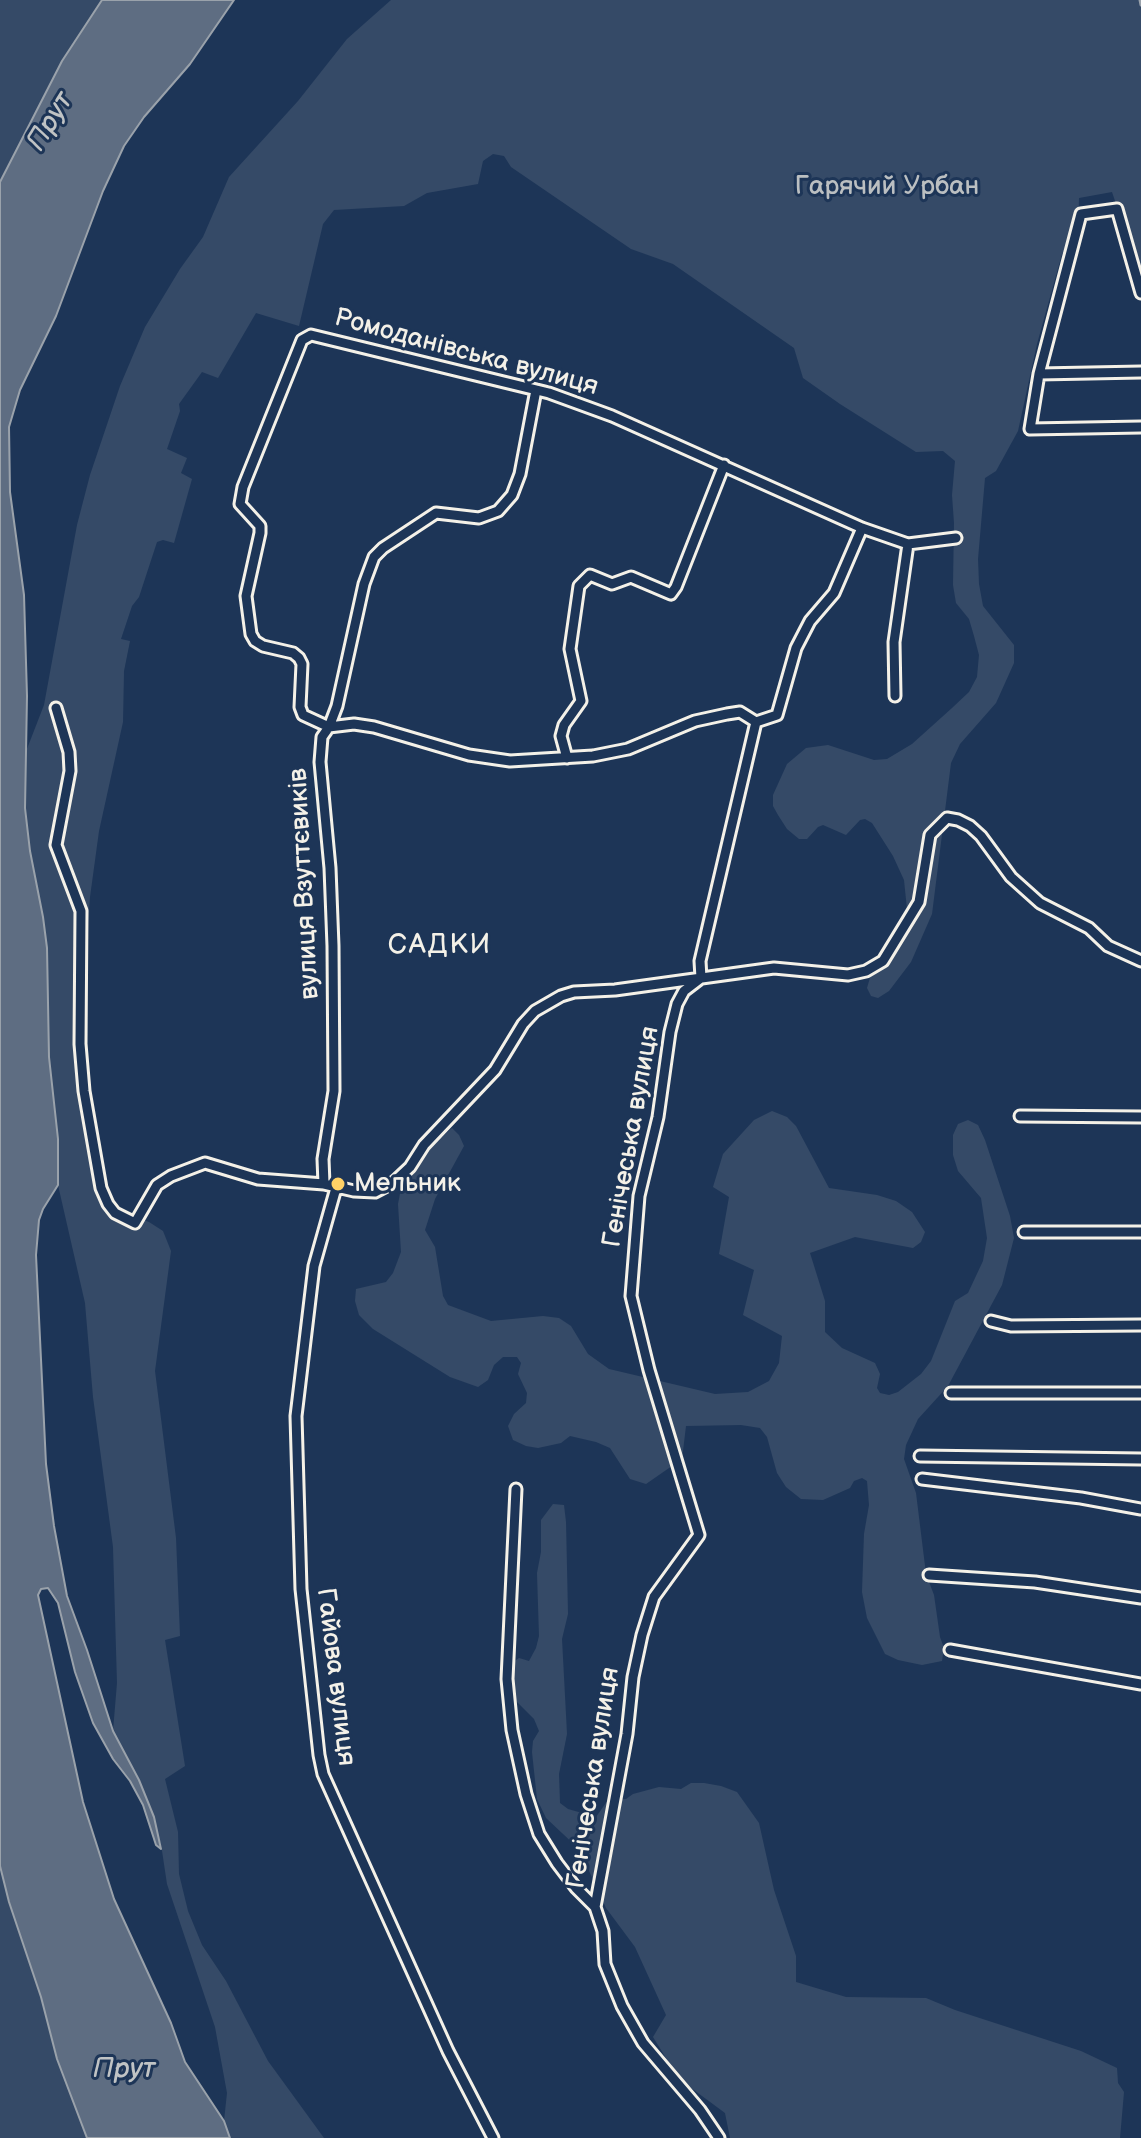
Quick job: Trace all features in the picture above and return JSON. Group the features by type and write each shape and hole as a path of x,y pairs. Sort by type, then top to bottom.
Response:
{"street":[{"path":"1141,293 1117,209 1081,214 1039,374 1030,429 1141,427"},
{"name":"Ромоданівська вулиця","path":"329,727 303,715 300,707 302,664 299,658 293,653 263,646 251,634 246,596 260,526 240,504 243,487 302,340 311,335 536,390 612,416 862,528 908,544"},
{"path":"1039,374 1141,372"},
{"name":"вулиця Взуттєвиків","path":"324,1184 323,1159 334,1091 332,915 320,762 322,737 337,706 364,584 374,557 436,513 479,518 498,511 512,495 520,474 536,390"},
{"path":"567,758 561,736 564,725 581,701 570,649 579,586 590,575 612,584 631,577 671,594 724,465"},
{"path":"329,727 354,724 374,727 469,755 510,761 593,756 628,749 695,721 740,712 750,715 756,722 764,722 777,715 796,648 810,621 834,593 862,528"},
{"path":"895,696 894,642 908,544 956,538"},
{"path":"56,708 69,752 70,771 56,845 81,911 80,1044 84,1091 101,1188 115,1213 135,1223 157,1185 205,1163 258,1179 375,1192 394,1182 495,1070 523,1024 535,1011 561,996 774,968 848,975 866,971 883,961 919,902 930,835 947,818 958,820 981,836 1011,877 1040,903 1089,928 1108,946 1141,961"},
{"path":"701,978 700,961 756,722"},
{"name":"Генічеська вулиця","path":"595,1907 642,1635 654,1597 699,1535 649,1370 631,1296 639,1196 658,1117 670,1032 677,1004 684,991 701,978"},
{"path":"1020,1116 1141,1117"},
{"name":"Гайова вулиця","path":"336,1188 314,1266 296,1416 301,1589 319,1755 323,1774 448,2051 493,2138"},
{"path":"1024,1232 1141,1232"},
{"path":"991,1321 1011,1326 1141,1325"},
{"path":"951,1393 1141,1393"},
{"path":"920,1456 1141,1459"},
{"path":"922,1479 1081,1498 1141,1509"},
{"path":"516,1489 507,1679 512,1730 526,1794 539,1834 576,1888 595,1907 603,1931 605,1964 622,2006 643,2043 700,2110 719,2138"},
{"path":"929,1575 1035,1582 1141,1598"},
{"path":"950,1650 1141,1684"}],"green space":[{"path":"0,0 102,0 62,61 0,182"},
{"name":"Гарячий Урбан","path":"391,0 1141,0 1141,278 1112,192 1079,198 1078,230 1062,254 1037,344 1018,431 996,471 985,478 978,559 979,584 983,606 1014,645 1014,663 996,703 960,744 951,763 932,914 911,962 889,991 878,998 871,996 867,988 874,964 879,954 896,938 907,909 904,880 893,856 872,823 865,819 860,820 846,835 823,825 807,839 799,839 787,829 778,815 773,806 773,795 787,764 806,748 828,745 874,760 887,759 912,744 969,692 977,677 979,655 969,619 956,603 953,585 952,495 955,461 943,451 916,452 840,404 803,378 794,348 673,264 631,249 511,167 504,156 493,154 483,161 478,184 427,193 404,206 334,210 323,224 299,326 256,313 218,378 202,372 179,404 180,411 167,449 187,458 181,473 192,479 174,543 157,542 121,639 130,641 124,671 123,722 99,831 90,897 82,1005 82,1052 93,1126 112,1200 123,1213 149,1222 163,1231 171,1251 155,1371 176,1538 180,1636 165,1640 185,1766 165,1779 178,1832 179,1874 188,1911 202,1945 226,1981 268,2061 324,2138 230,2138 224,2121 227,2093 215,2027 167,1884 161,1844 139,1780 113,1731 117,1683 113,1547 93,1397 85,1303 58,1185 58,1139 49,1057 47,948 29,851 25,754 44,705 77,525 90,475 120,386 145,327 203,237 229,177 298,101 347,39"},
{"path":"772,1111 787,1117 796,1126 829,1188 896,1201 912,1212 925,1232 921,1242 913,1248 855,1237 810,1253 825,1301 825,1332 842,1348 875,1363 880,1374 877,1388 880,1393 889,1395 898,1392 921,1374 931,1361 955,1301 968,1293 983,1261 987,1238 981,1198 958,1171 953,1155 953,1135 958,1124 968,1120 978,1125 1010,1216 1014,1238 1002,1285 948,1386 918,1419 906,1445 904,1459 916,1493 926,1574 934,1595 944,1648 942,1661 922,1665 885,1654 867,1618 862,1592 864,1534 869,1505 867,1481 862,1478 854,1481 850,1488 823,1500 801,1499 786,1487 777,1473 767,1437 760,1428 741,1425 686,1426 682,1459 646,1484 630,1479 610,1448 596,1442 570,1436 561,1443 538,1448 526,1446 513,1440 508,1426 514,1414 526,1403 527,1393 518,1374 521,1363 517,1357 503,1357 494,1365 488,1380 478,1387 450,1377 373,1329 359,1315 356,1289 386,1282 401,1252 398,1204 402,1183 433,1145 452,1128 464,1146 435,1199 425,1230 435,1247 443,1296 448,1305 491,1321 543,1316 559,1318 571,1326 588,1354 609,1369 715,1394 748,1392 769,1381 779,1363 782,1336 743,1315 754,1270 719,1254 729,1197 713,1187 723,1154 754,1120"},
{"path":"553,1504 564,1505 566,1522 568,1614 562,1639 567,1734 559,1774 560,1803 568,1809 596,1817 608,1800 626,1799 659,1787 681,1789 691,1783 704,1783 737,1792 759,1823 774,1890 796,1956 796,1982 846,1997 926,1998 1081,2051 1117,2068 1118,2083 1124,2092 1120,2138 730,2138 725,2113 679,2079 653,2037 666,2015 635,1947 606,1908 579,1849 546,1818 537,1799 532,1752 533,1741 539,1731 534,1719 515,1700 510,1664 519,1658 529,1661 536,1648 539,1636 537,1573 541,1552 541,1520"},
{"path":"0,1866 57,2059 87,2138 0,2138"}],"water":[{"name":"Прут","path":"102,0 234,0 190,64 144,117 124,146 103,191 56,316 20,390 9,427 10,492 24,595 27,696 25,808 47,948 49,1057 58,1139 58,1185 39,1220 36,1255 46,1464 67,1596 113,1731 154,1817 161,1849 156,1845 143,1805 93,1723 75,1672 58,1603 48,1588 41,1589 38,1595 83,1802 114,1899 171,2023 185,2062 224,2121 230,2138 87,2138 57,2059 0,1866 0,182 62,61"}],"waterway":[{"path":"1140,0 1141,5"}],"place":[{"name":"Мельник","path":"338,1184"}],"district":[{"name":"САДКИ","path":"440,946"}]}
